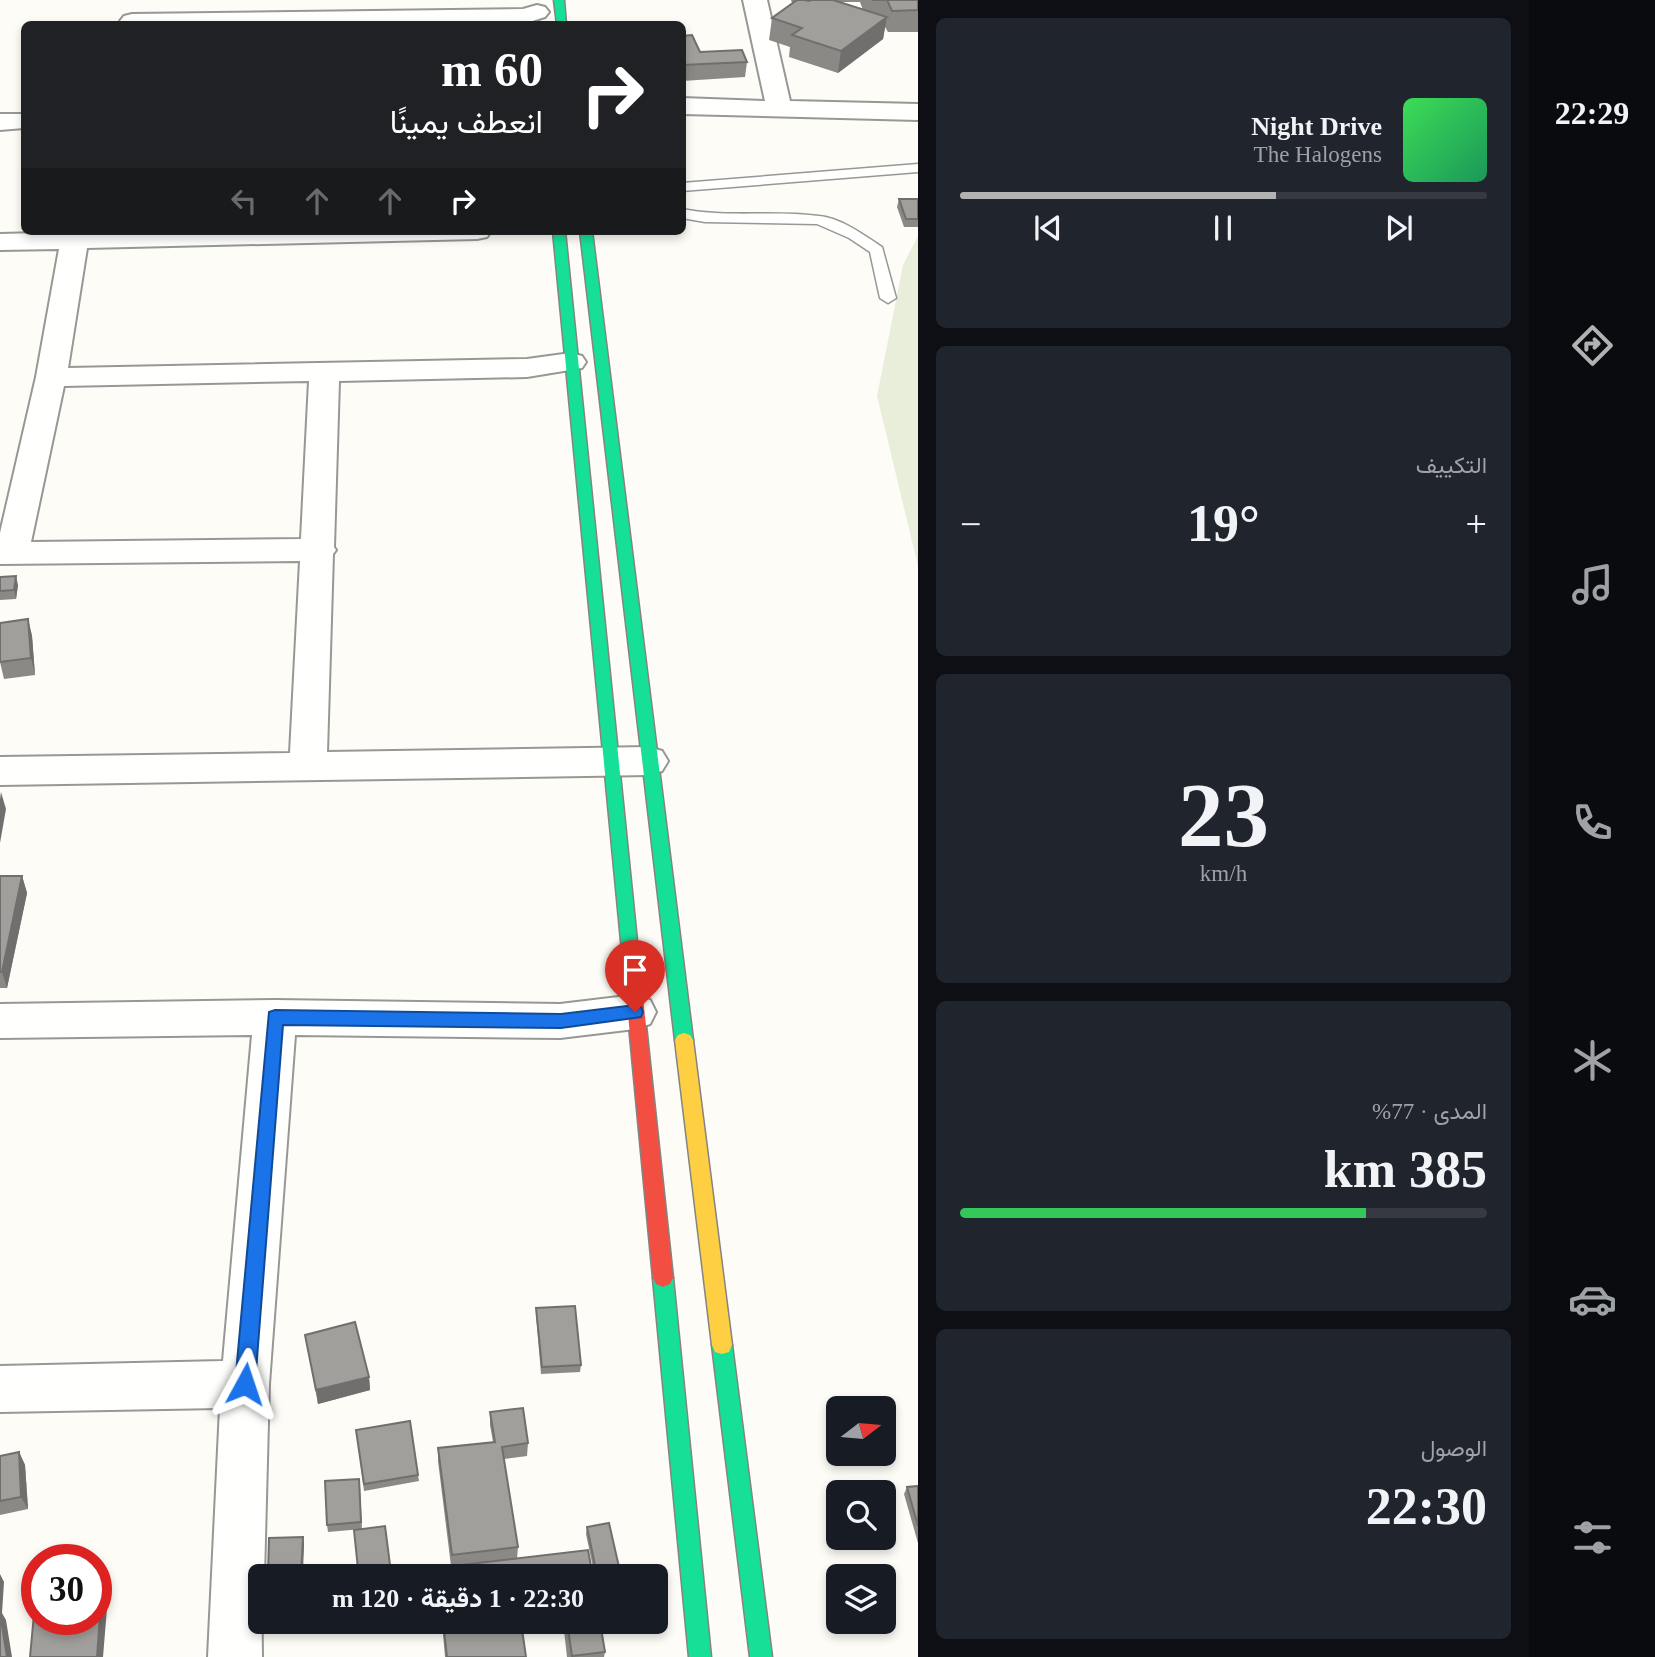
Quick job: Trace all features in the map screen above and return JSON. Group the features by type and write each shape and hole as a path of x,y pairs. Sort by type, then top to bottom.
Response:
{"main road":[{"path":"559,0 562,21"},
{"path":"559,235 700,1657"},
{"path":"586,235 761,1657"}],"street":[{"path":"755,0 779,108"},
{"path":"374,21 526,16 537,12"},
{"path":"133,15 314,21"},
{"path":"686,106 918,111"},
{"path":"0,122 21,121"},
{"path":"0,242 299,235"},
{"path":"74,241 51,377 6,553 319,550"},
{"path":"51,377 527,369 571,362"},
{"path":"308,768 319,550 324,373"},
{"path":"0,771 649,761"},
{"path":"0,1021 275,1017 561,1021 635,1012"},
{"path":"235,1657 245,1384 275,1017"},
{"path":"0,1389 245,1384"}],"lane":[{"path":"686,187 918,168"},
{"path":"686,214 705,218 819,220 854,234 877,250 888,298"}],"green space":[{"path":"918,236 918,566 877,396 903,265"}],"building":[{"path":"797,0 833,0 887,17 841,51 792,35 802,28 772,18"},
{"path":"887,0 918,0 918,10 892,11"},
{"path":"692,35 700,52 742,50 747,62 686,65 686,36"},
{"path":"899,199 918,199 918,219 906,219"},
{"path":"16,576 14,590 0,591 0,577"},
{"path":"28,619 31,658 0,662 0,623"},
{"path":"0,876 22,876 2,972 0,972"},
{"path":"575,1306 581,1365 542,1367 536,1308"},
{"path":"355,1322 369,1377 316,1390 305,1335"},
{"path":"523,1408 528,1443 502,1447 518,1547 452,1555 438,1448 495,1442 490,1412"},
{"path":"410,1421 418,1475 364,1484 356,1430"},
{"path":"19,1452 21,1497 0,1501 0,1456"},
{"path":"359,1479 361,1522 327,1525 325,1481"},
{"path":"918,1486 918,1526 907,1487"},
{"path":"609,1523 618,1564 595,1564 587,1527"},
{"path":"385,1526 390,1564 357,1564 354,1530"},
{"path":"303,1537 302,1564 268,1564 269,1538"},
{"path":"588,1550 591,1564 471,1564"},
{"path":"0,1613 7,1657 0,1657"},
{"path":"444,1634 523,1634 526,1657 447,1657"},
{"path":"569,1634 602,1634 605,1652 572,1656"},
{"path":"32,1635 99,1635 97,1657 30,1657"}],"traffic: fast":[{"path":"559,0 562,21"},
{"path":"559,235 630,951"},
{"path":"586,235 684,1040"},
{"path":"663,1278 700,1657"},
{"path":"722,1345 761,1657"}],"traffic: slow":[{"path":"684,1040 722,1345"}],"traffic: jam":[{"path":"630,951 663,1278"}],"route":[{"path":"245,1384 275,1017 561,1021 635,1012"}]}
